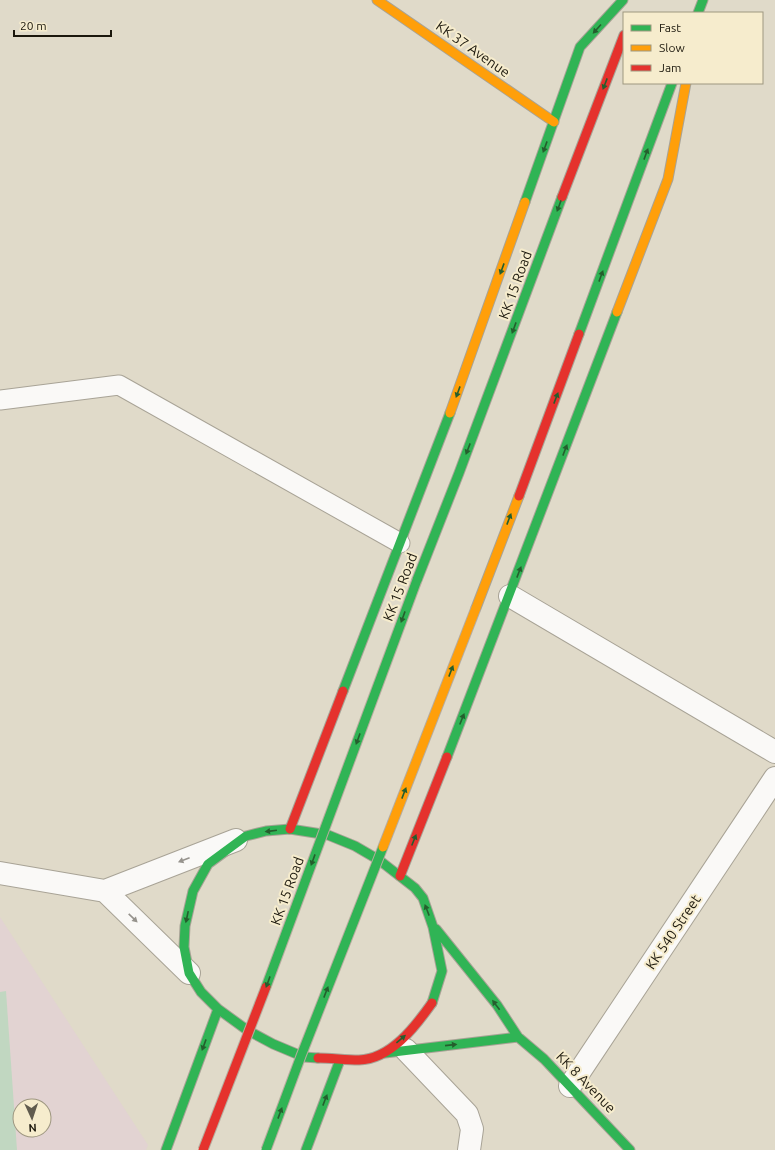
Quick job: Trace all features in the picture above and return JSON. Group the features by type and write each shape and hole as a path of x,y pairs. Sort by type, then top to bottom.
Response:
{"main road":[{"name":"KK 37 Avenue","path":"377,0 554,122"},
{"path":"290,829 446,425 580,47 623,0"},
{"path":"699,12 703,0"},
{"name":"KK 15 Road","path":"203,1150 252,1024 417,580 435,538 514,329 576,157 623,38"},
{"path":"266,1150 304,1048 476,608 560,387 672,84"},
{"path":"400,876 510,596 668,179 686,84"},
{"path":"395,1051 434,1001 442,971 433,927 423,898 415,888 379,860 356,846 328,835 290,829 266,831 246,836 208,864 192,891 185,926 184,947 189,973 201,992 218,1009 247,1030 273,1044 304,1057 340,1060 360,1060 395,1051 518,1037"},
{"name":"KK 8 Avenue","path":"433,927 497,1005 518,1037 544,1059 630,1150"},
{"path":"166,1150 218,1009"},
{"path":"306,1150 340,1060"}],"street":[{"path":"510,596 775,752"},
{"name":"KK 540 Street","path":"570,1086 775,778"},
{"path":"0,873 105,891 246,836"},
{"path":"105,891 189,973"},
{"path":"395,1051 467,1114 472,1129 468,1150"}],"lane":[{"path":"0,400 119,385 400,543"}],"shaded area":[{"path":"0,917 148,1145 146,1150 0,1150"}],"green space":[{"path":"6,991 13,1098 12,1098 12,1138 16,1138 17,1150 0,1150 0,992"}],"traffic: fast":[{"path":"525,202 580,47 623,0"},
{"path":"698,12 703,0"},
{"path":"579,334 672,84"},
{"path":"417,580 459,473 562,197"},
{"path":"447,757 617,312"},
{"path":"343,691 450,413"},
{"path":"266,987 417,580"},
{"path":"290,829 328,835 355,846 379,860 415,888 423,898 433,927 442,971 432,1003"},
{"path":"290,829 266,831 246,836 208,864 193,891 185,926 184,947 189,973 201,992 218,1009 247,1030 273,1044 304,1057 318,1058"},
{"path":"266,1150 301,1056 383,847"},
{"path":"436,929 497,1005 518,1037 544,1059 630,1150"},
{"path":"166,1150 218,1009"},
{"path":"385,1053 518,1037"},
{"path":"306,1150 340,1060"}],"traffic: slow":[{"path":"377,0 554,122"},
{"path":"617,312 668,179 686,84"},
{"path":"450,413 525,202"},
{"path":"476,608 519,496"},
{"path":"383,847 476,608"}],"traffic: jam":[{"path":"562,197 623,38"},
{"path":"519,496 579,334"},
{"path":"290,829 343,691"},
{"path":"400,876 447,757"},
{"path":"203,1150 266,987"},
{"path":"318,1058 359,1060 382,1054 392,1048 410,1031 432,1003"}]}
